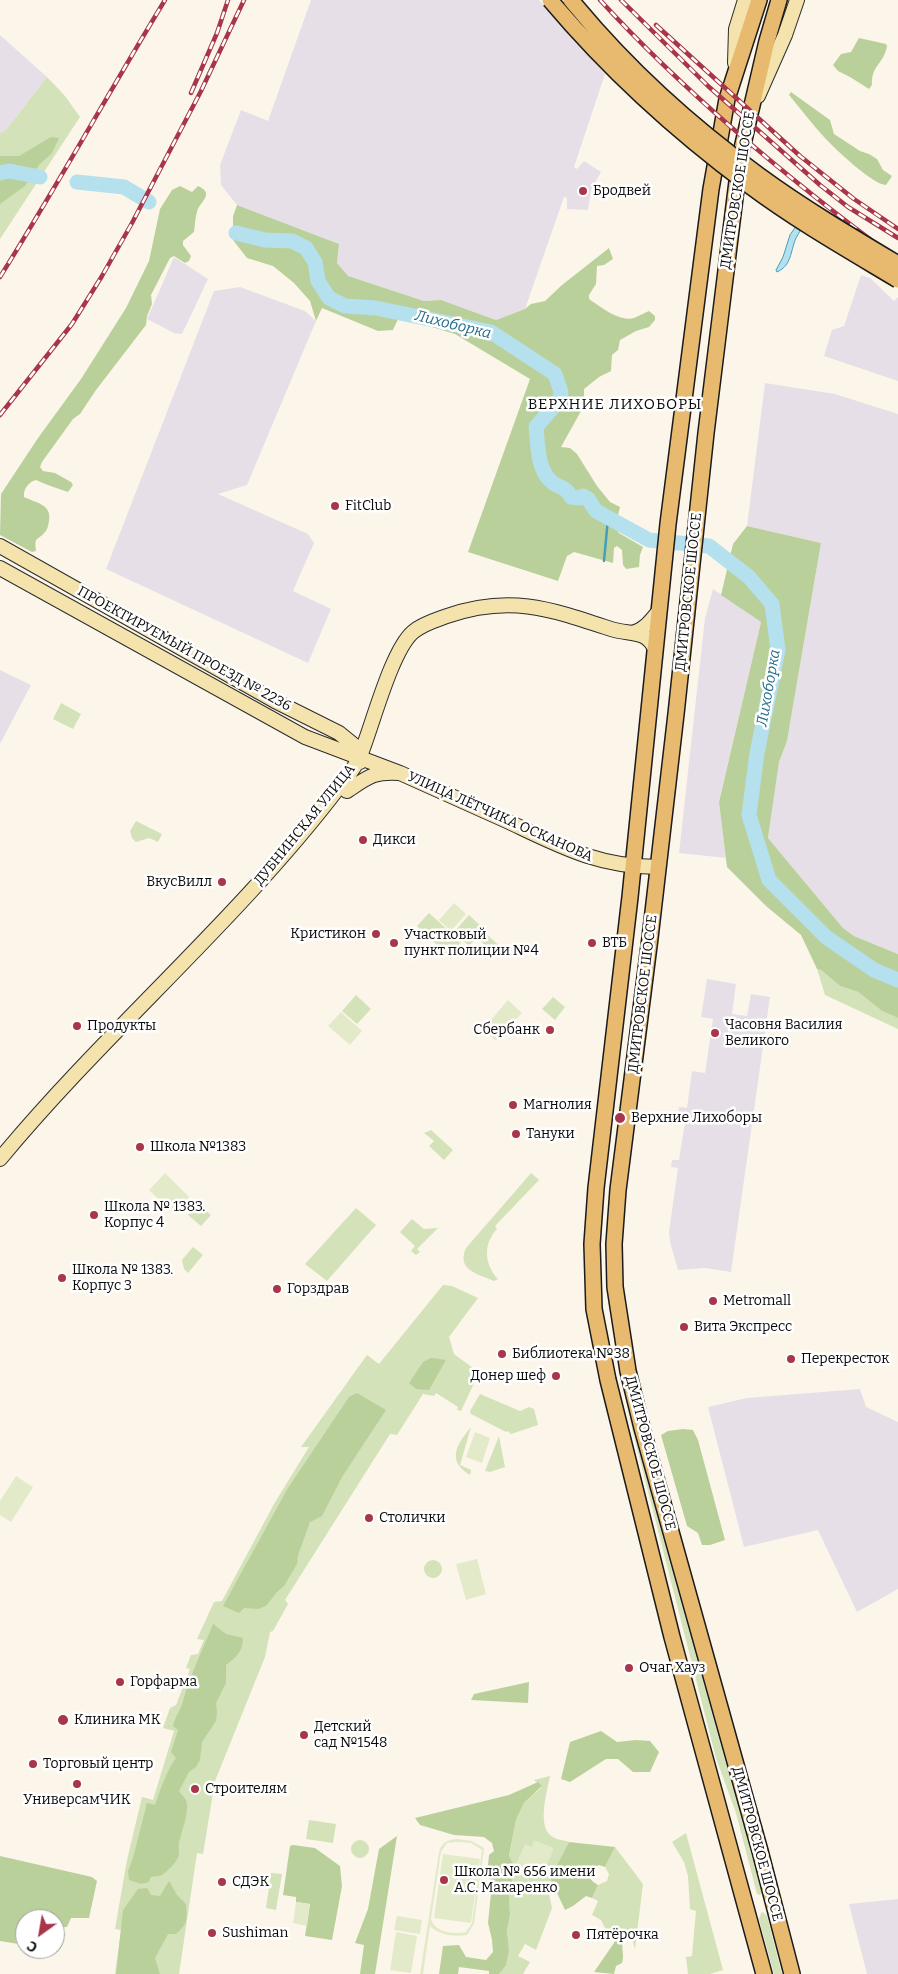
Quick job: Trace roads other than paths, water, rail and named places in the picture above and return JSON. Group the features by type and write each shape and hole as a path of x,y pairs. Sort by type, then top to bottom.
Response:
{"main road":[{"path":"550,0 625,81 675,127 751,187 898,280"},
{"path":"571,0 635,70 684,115 760,176 839,229 898,264"},
{"path":"733,80 737,46 736,29 745,0"},
{"name":"ДМИТРОВСКОЕ ШОССЕ","path":"759,0 733,80 717,148 711,189 668,524 596,1188 592,1244 594,1310 608,1380 672,1637 764,1974"},
{"name":"ДМИТРОВСКОЕ ШОССЕ","path":"779,0 740,157 695,528 658,868 618,1190 614,1244 615,1287 626,1363 642,1428 760,1851 792,1974"},
{"path":"748,119 785,35 797,0"},
{"name":"ПРОЕКТИРУЕМЫЙ ПРОЕЗД № 2236","path":"0,546 266,696 339,733 358,751 359,759"},
{"name":"ПРОЕКТИРУЕМЫЙ ПРОЕЗД № 2236","path":"0,568 283,725 359,759 400,773"},
{"name":"ДУБНИНСКАЯ УЛИЦА","path":"359,759 368,730 404,642 418,629 442,618 501,604 523,605 550,610 632,634 640,634 649,638 655,649"},
{"path":"632,634 648,624 659,611"},
{"path":"339,733 354,736 368,730"},
{"path":"325,745 336,755 343,768 343,789"},
{"name":"УЛИЦА ЛЁТЧИКА ОСКАНОВА","path":"286,852 357,776 360,764 359,759"},
{"name":"УЛИЦА ЛЁТЧИКА ОСКАНОВА","path":"343,789 373,774 381,772 400,773 562,847 596,860 632,867 658,868"},
{"name":"ДУБНИНСКАЯ УЛИЦА","path":"0,1159 82,1066 286,852"}],"water":[{"path":"803,217 807,221 796,238 790,258 785,266 777,272 776,270 783,257 790,235"}],"waterway":[{"name":"Лихоборка","path":"0,173 9,171 40,177"},
{"name":"Лихоборка","path":"77,182 124,187 149,202"},
{"name":"Лихоборка","path":"236,233 265,240 292,241 306,248 315,262 318,281 329,298 345,306 376,308 491,332 555,374 561,392 560,399 536,427 539,457 548,478 565,489 571,497 579,498 583,496 588,499 596,511 649,540 709,546 749,577 772,604 778,650 757,753 749,815 769,880 826,937 874,970 898,980"},
{"path":"604,561 608,518"}],"railway":[{"path":"0,277 165,0"},
{"path":"191,93 217,33 228,0"},
{"path":"0,415 72,324 102,276 201,91 244,0"},
{"path":"600,0 634,36 705,104 781,169 898,260"},
{"path":"621,0 708,86 820,185 848,207 898,238"},
{"path":"656,25 800,156 854,199 898,229"}],"place":[{"name":"Бродвей","path":"583,191"},
{"name":"FitClub","path":"335,506"},
{"name":"Дикси","path":"363,840"},
{"name":"ВкусВилл","path":"222,882"},
{"name":"Кристикон","path":"376,934"},
{"name":"Участковый пункт полиции №4","path":"394,943"},
{"name":"ВТБ","path":"592,943"},
{"name":"Продукты","path":"77,1026"},
{"name":"Сбербанк","path":"550,1030"},
{"name":"Часовня Василия Великого","path":"715,1033"},
{"name":"Магнолия","path":"513,1105"},
{"name":"Верхние Лихоборы","path":"620,1118"},
{"name":"Тануки","path":"516,1134"},
{"name":"Школа №1383","path":"140,1147"},
{"name":"Школа № 1383. Корпус 4","path":"94,1215"},
{"name":"Школа № 1383. Корпус 3","path":"62,1278"},
{"name":"Горздрав","path":"277,1289"},
{"name":"Metromall","path":"713,1301"},
{"name":"Вита Экспресс","path":"684,1327"},
{"name":"Библиотека №38","path":"502,1354"},
{"name":"Перекресток","path":"791,1359"},
{"name":"Донер шеф","path":"556,1376"},
{"name":"Столички","path":"369,1518"},
{"name":"Очаг Хауз","path":"629,1668"},
{"name":"Горфарма","path":"120,1682"},
{"name":"Клиника МК","path":"63,1720"},
{"name":"Детский сад №1548","path":"304,1735"},
{"name":"Торговый центр","path":"33,1764"},
{"name":"УниверсамЧИК","path":"77,1784"},
{"name":"Строителям","path":"195,1789"},
{"name":"Школа № 656 имени А.С. Макаренко","path":"444,1880"},
{"name":"СДЭК","path":"222,1882"},
{"name":"Sushiman","path":"212,1933"},
{"name":"Пятёрочка","path":"576,1935"}],"district":[{"name":"ВЕРХНИЕ ЛИХОБОРЫ","path":"615,405"}]}
